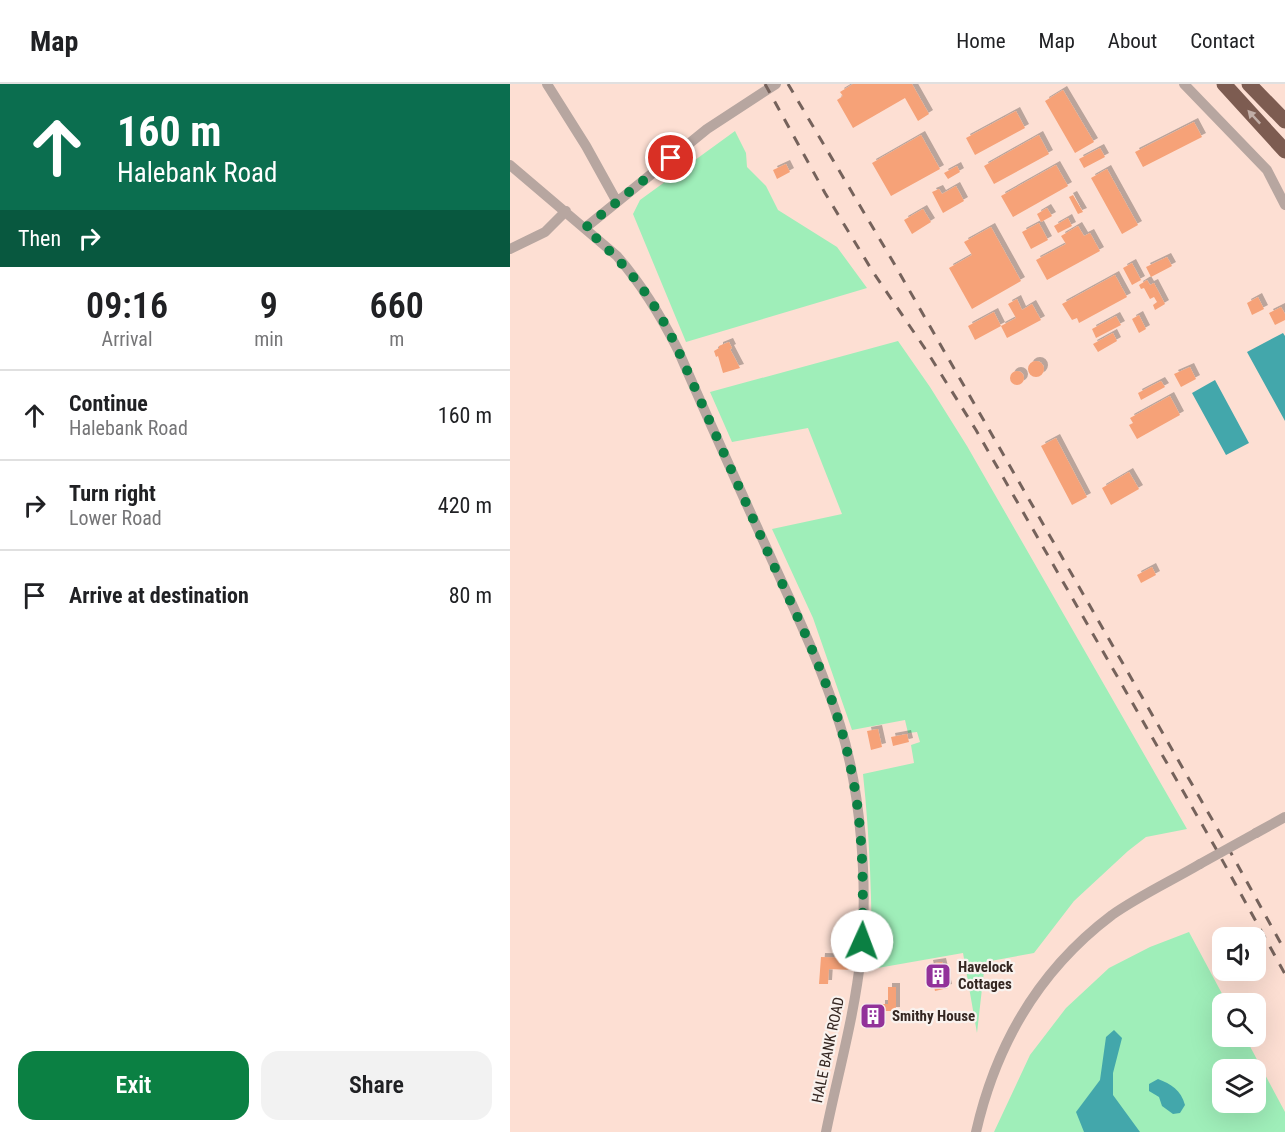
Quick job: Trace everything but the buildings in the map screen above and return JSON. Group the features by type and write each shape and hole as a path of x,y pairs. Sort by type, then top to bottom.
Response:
{"highway":[{"path":"1224,84 1285,151"},
{"path":"1250,84 1284,120"}],"street":[{"path":"547,84 586,146 617,202"},
{"path":"585,228 707,129 776,84"},
{"path":"1184,84 1267,170 1285,205"},
{"name":"HALE BANK ROAD","path":"510,165 617,256 662,319 805,634 840,724 858,812 863,890 862,928 861,954 855,991 826,1132"},
{"path":"510,249 545,232 566,211"},
{"path":"976,1132 986,1093 1013,1028 1046,980 1081,942 1115,914 1285,818"}],"green space":[{"path":"735,131 746,153 747,167 766,186 778,210 837,247 867,288 686,342 633,214 640,200"},
{"path":"898,341 967,446 1187,829 1146,837 1128,851 1074,901 1034,953 985,962 977,1033 963,953 872,969 870,872 863,774 914,763 911,745 920,742 917,732 908,733 905,720 852,730 813,618 772,529 842,514 808,428 732,442 710,392"},
{"path":"1189,932 1212,975 1212,981 1215,981 1222,993 1212,993 1212,1047 1250,1047 1257,1059 1212,1059 1212,1113 1266,1113 1266,1076 1285,1112 1285,1132 994,1132 1030,1055 1066,1008 1109,968 1150,947"}],"water":[{"path":"1283,333 1285,336 1285,421 1247,352"},
{"path":"1215,380 1249,443 1226,455 1192,393"},
{"path":"1114,1030 1122,1038 1113,1073 1113,1095 1140,1132 1084,1132 1076,1112 1100,1080 1106,1037"},
{"path":"1158,1079 1171,1085 1181,1095 1185,1105 1180,1113 1173,1114 1162,1106 1159,1097 1149,1091 1149,1084"}],"railway":[{"path":"765,84 825,193 873,272 926,350 976,430 1215,847 1285,974"},
{"path":"788,84 892,260 1285,951"}],"place":[{"name":"Havelock Cottages","path":"938,976"},
{"name":"Smithy House","path":"873,1016"}],"route":[{"path":"671,158 585,228 617,256 657,309 678,350 810,645 840,724 851,769 858,812 863,890 862,941"}]}
